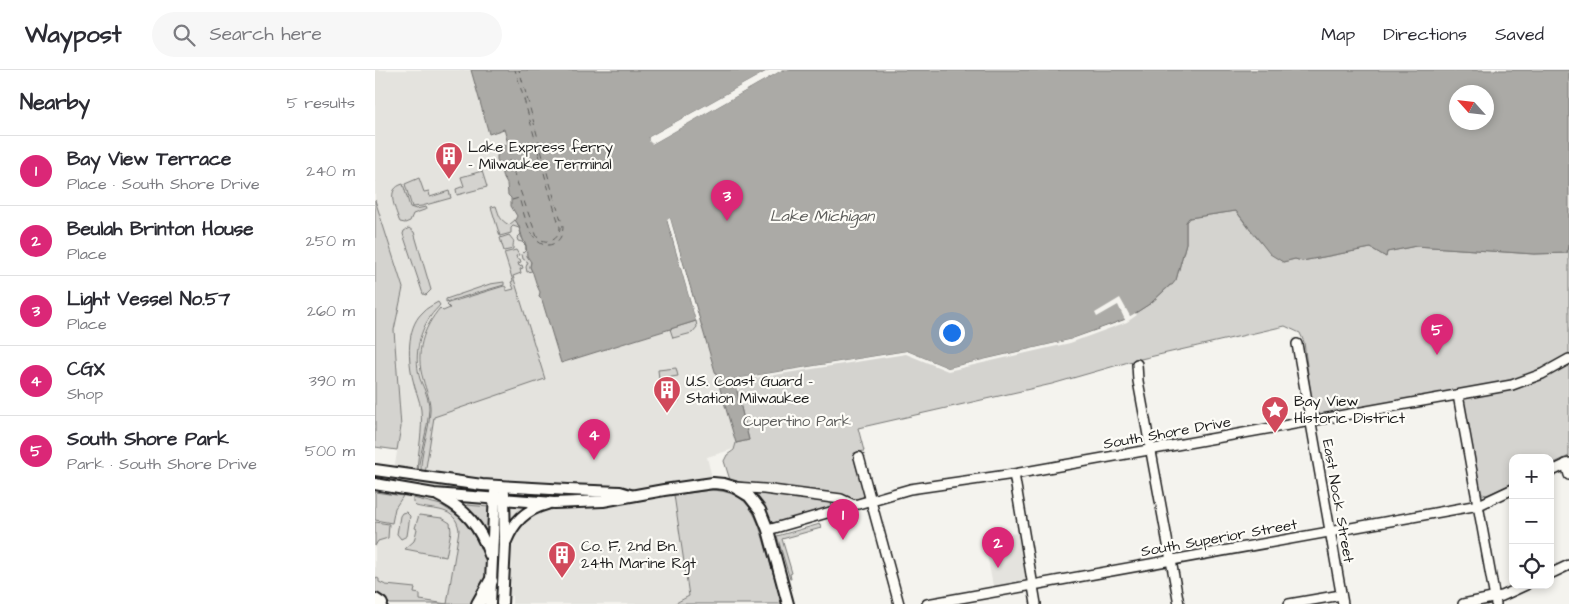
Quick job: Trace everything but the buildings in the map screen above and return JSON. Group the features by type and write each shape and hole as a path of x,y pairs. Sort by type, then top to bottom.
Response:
{"highway":[{"path":"478,604 491,581"},
{"path":"375,600 381,604"}],"main road":[{"path":"375,470 448,481 500,486 620,492 630,495"},
{"path":"375,484 434,494 554,503 603,501 630,495 713,483 734,487 749,496 760,510 768,530 789,604"},
{"path":"490,604 492,561 500,486"},
{"path":"434,494 449,500 469,515 485,539 492,561"},
{"path":"499,498 505,545 502,604"},
{"path":"505,545 514,526 523,515 539,506 554,503"}],"street":[{"name":"East Nock Street","path":"1297,344 1309,422 1342,599"},
{"name":"South Shore Drive","path":"768,530 911,490 1151,450 1512,385 1527,380 1569,359"},
{"path":"1137,364 1179,604"},
{"path":"1458,395 1496,601"},
{"path":"859,457 899,604"},
{"path":"1554,470 1568,463 1569,475"},
{"path":"1013,474 1036,604"},
{"path":"734,487 841,499 854,505"},
{"name":"South Superior Street","path":"927,604 1479,506 1509,491"},
{"path":"1554,572 1569,565"},
{"path":"1463,604 1496,601 1518,589"},
{"path":"1289,604 1342,599"}],"shaded area":[{"path":"375,70 471,70 489,134 504,129 508,144 494,149 502,168 502,175 511,198 511,205 516,214 518,226 525,243 531,272 535,277 536,287 540,292 561,363 696,321 670,218 736,443 734,449 707,457 712,478 672,483 677,506 689,596 674,604 512,604 512,596 466,595 451,604 425,604 375,582 375,533 380,503 390,496 401,427 394,330 403,288 375,200"},
{"path":"1019,533 1026,579 993,586 984,539"}],"green space":[{"path":"482,171 487,187 457,195 456,189 464,186 461,177"},
{"path":"419,178 424,192 429,191 430,197 449,191 451,198 412,207 405,184"},
{"path":"403,184 410,207 416,209 426,207 427,209 413,214 410,221 405,223 400,222 393,199 394,190 397,186"},
{"path":"375,200 403,288 394,330 401,427 397,450 375,447"},
{"path":"496,206 503,221 509,225 515,220 521,229 521,234 519,228 513,226 511,233 500,236 491,207"},
{"name":"Cupertino Park","path":"1236,211 1263,245 1283,262 1295,259 1302,261 1371,248 1386,257 1387,252 1416,246 1534,254 1567,253 1569,245 1569,456 1554,463 1554,454 1509,454 1509,485 1487,495 1482,494 1480,492 1462,390 1315,415 1313,413 1304,342 1300,333 1285,326 1132,361 1052,384 858,428 864,451 854,453 853,455 864,494 863,498 774,523 769,521 757,497 758,485 730,480 724,461 727,455 734,450 736,443 749,440 734,379 1126,319 1151,303 1176,280 1186,243 1186,222 1189,218"},
{"path":"409,228 414,232 431,290 426,295 423,294 403,234"},
{"path":"521,234 526,246 522,242 518,241 517,238"},
{"path":"509,235 514,241 513,249 504,251 500,238"},
{"path":"516,250 519,255 516,256 517,259 520,259 521,262 518,263 519,266 522,265 523,268 520,269 521,273 513,276 545,379 434,417 425,474 421,473 430,412 420,360 420,350 425,332 440,308 443,311 450,308 447,305 448,303 504,286 506,291 514,289 504,253"},
{"path":"526,250 531,261 530,267 532,271 527,272 528,262 523,259 522,254"},
{"path":"504,282 504,285 446,302 446,299 490,284"},
{"path":"438,302 440,305 431,315 423,331 417,355 418,371 429,408 417,472 421,410 411,372 409,354 411,336 417,319 425,310"},
{"path":"696,321 697,327 692,333 673,338 670,329"},
{"path":"676,368 678,376 659,379 658,370"},
{"path":"678,387 679,401 664,402 663,388"},
{"path":"710,490 735,495 750,508 760,528 782,604 674,604 689,596 674,495"},
{"path":"375,492 403,496 395,508 392,523 375,520"},
{"path":"413,498 441,505 458,516 460,513 478,538 485,557 486,567 482,587 472,604 447,604 459,530 457,522 449,513 416,506 413,503"},
{"path":"467,505 489,507 488,535 480,522 466,507"},
{"path":"406,512 410,516 407,536 401,539 397,534 400,516"},
{"path":"419,515 442,518 450,523 451,531 446,557 405,549 414,541"},
{"path":"375,522 389,524 388,538 378,541 375,546"},
{"path":"820,524 821,528 782,539 792,573 790,574 790,579 777,536"},
{"path":"375,577 379,579 379,582 386,585 415,588 414,593 420,594 420,600 447,604 390,604 375,596"}],"water":[{"name":"Lake Michigan","path":"471,70 769,70 649,137 652,144 782,70 1569,70 1569,245 1567,253 1534,254 1416,246 1387,252 1386,257 1371,248 1302,261 1295,259 1283,262 1270,254 1236,211 1189,218 1186,222 1186,243 1176,280 1151,303 1126,319 1069,340 948,368 907,351 734,379 749,440 736,443 670,218 667,220 696,321 561,363 542,300 539,297 540,292 530,267 531,262 527,256 526,245 515,220 517,216 511,206 511,198 508,195 507,184 502,175 502,168 497,160 497,153 493,149 508,144 504,129 489,134"}],"pier":[{"path":"772,70 651,140 777,70 782,70 652,144 649,141 649,137"},
{"path":"670,218 699,320 696,321 667,219"},
{"path":"1120,298 1130,316 1135,313 1137,315 1127,322 1070,343 948,371 906,354 737,381 739,390 737,391 734,379 907,351 948,368 1069,340 1125,320 1118,305 1097,317 1095,313"}],"ferry route":[{"path":"509,160 537,237 545,241 552,240 558,235 560,227 515,70"},
{"path":"512,200 519,198 530,231 540,243 547,245 559,240 563,226 519,70"}],"place":[{"name":"Lake Express ferry - Milwaukee Terminal","path":"449,180"},
{"name":"Light Vessel No.57","path":"727,221"},
{"name":"South Shore Park","path":"1437,355"},
{"name":"U.S. Coast Guard - Station Milwaukee","path":"667,414"},
{"name":"Bay View Historic District","path":"1275,434"},
{"name":"CGX","path":"594,460"},
{"name":"Bay View Terrace","path":"843,540"},
{"name":"Beulah Brinton House","path":"998,568"},
{"name":"Co. F, 2nd Bn. 24th Marine Rgt","path":"562,579"}]}
